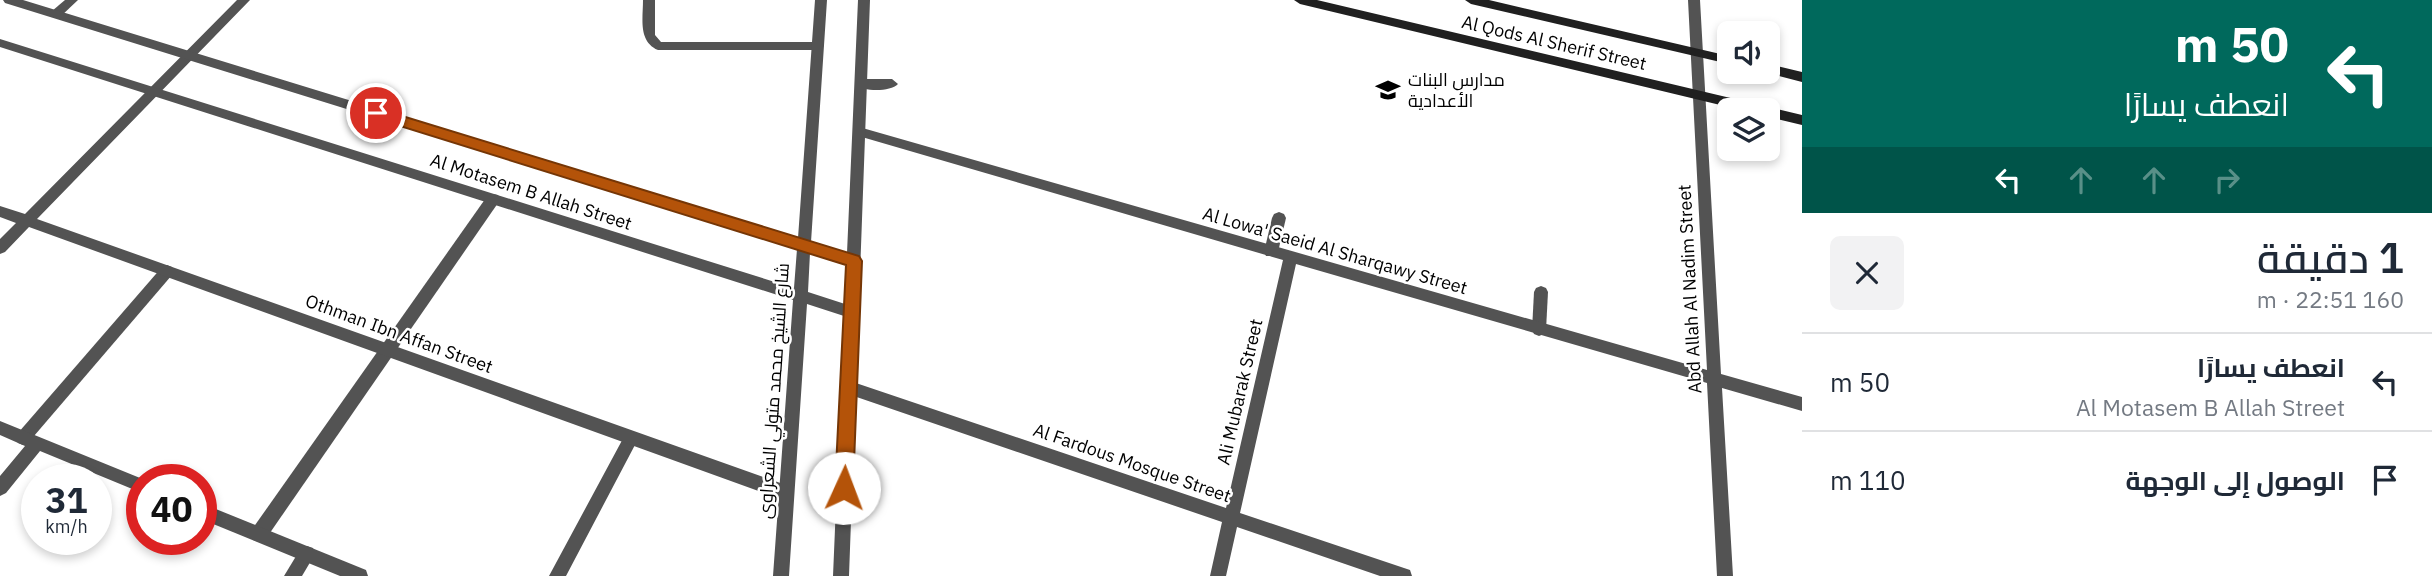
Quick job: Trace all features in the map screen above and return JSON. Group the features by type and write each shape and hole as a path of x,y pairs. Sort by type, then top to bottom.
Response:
{"main road":[{"name":"Al Qods Al Sherif Street","path":"1300,0 1717,100"},
{"name":"Al Qods Al Sherif Street","path":"1471,0 1717,57"},
{"path":"1780,72 1802,77"},
{"path":"1780,115 1802,120"}],"street":[{"name":"Al Motasem B Allah Street","path":"9,0 854,261"},
{"path":"55,14 72,0"},
{"path":"0,248 244,0"},
{"path":"649,0 649,36 658,46 818,46"},
{"name":"شارع الشيخ محمد متولي الشعراوى","path":"781,576 821,0"},
{"path":"841,576 864,0"},
{"name":"Abd Allah Al Nadim Street","path":"1694,0 1725,576"},
{"name":"Al Motasem B Allah Street","path":"0,43 851,312"},
{"path":"861,84 892,84"},
{"name":"Al Lowa' Saeid Al Sharqawy Street","path":"859,132 1802,404"},
{"path":"259,534 493,199"},
{"name":"Othman Ibn Affan Street","path":"0,211 786,493"},
{"path":"1272,253 1279,218"},
{"name":"Ali Mubarak Street","path":"1218,576 1290,258"},
{"path":"0,488 30,441 167,271"},
{"path":"1539,330 1541,292"},
{"name":"Al Fardous Mosque Street","path":"848,387 1405,576"},
{"path":"0,428 126,480"},
{"path":"558,576 631,438"},
{"path":"217,517 360,576"},
{"path":"292,576 307,554"}],"place":[{"name":"مدارس البنات الأعدادية","path":"1388,90"}],"route":[{"path":"376,113 854,261 844,488"}]}
